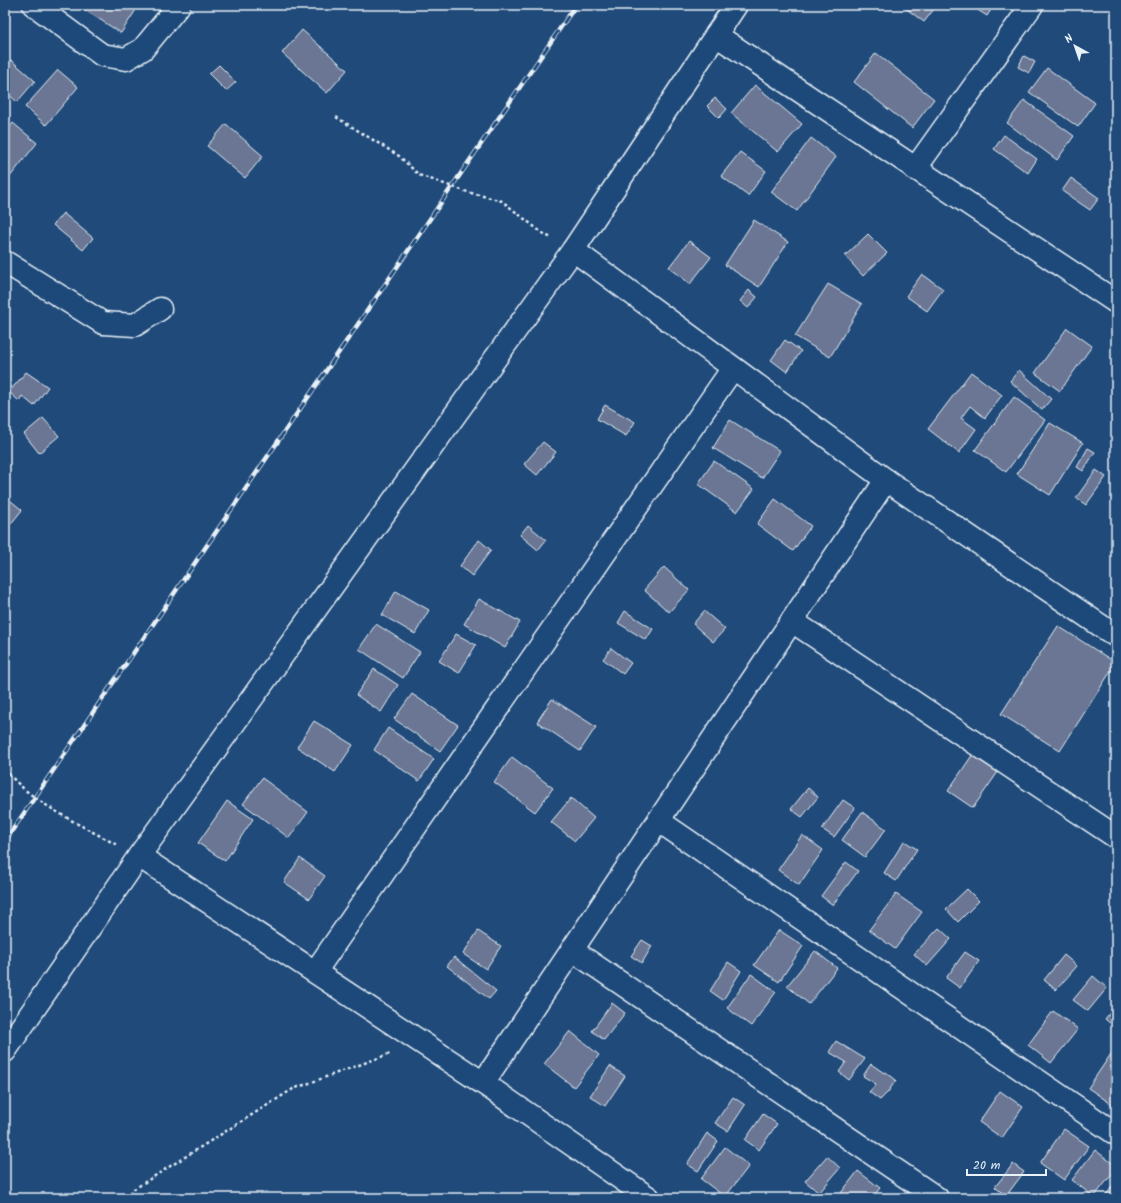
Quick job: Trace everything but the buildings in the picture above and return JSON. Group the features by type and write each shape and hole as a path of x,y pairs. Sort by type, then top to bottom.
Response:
{"street":[{"path":"34,5 102,55 126,59 143,49 179,5"},
{"path":"5,1051 139,856 573,250 736,5"},
{"path":"916,169 1032,5"},
{"path":"716,35 916,169 1114,295"},
{"path":"573,250 886,480 1116,636"},
{"path":"5,262 104,323 135,325 160,309"},
{"path":"315,972 733,368"},
{"path":"483,1083 886,480"},
{"path":"792,621 1116,837"},
{"path":"659,821 1116,1134"},
{"path":"139,856 483,1083 650,1198"},
{"path":"572,950 937,1198"}],"path":[{"path":"336,117 399,156 419,175 464,191 502,201 541,232 573,250"},
{"path":"5,769 35,797 54,811 139,856"},
{"path":"125,1198 134,1189 293,1089 421,1042"}],"railway":[{"path":"5,841 576,5"}]}
